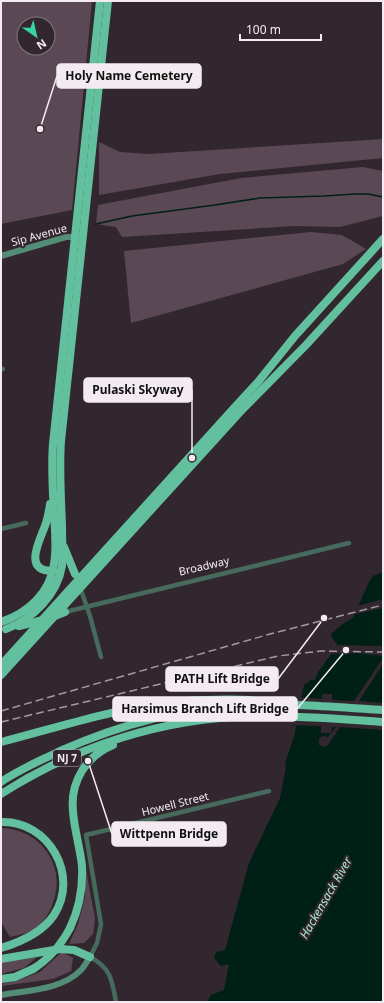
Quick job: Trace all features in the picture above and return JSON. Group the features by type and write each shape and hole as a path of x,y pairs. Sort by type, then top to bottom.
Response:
{"highway":[{"path":"3,627 36,602 57,570 52,484 52,452 100,1"},
{"path":"65,612 55,603 54,588 62,543 59,469 60,451 108,1"},
{"path":"1,665 235,407 295,336 383,239"},
{"path":"1,675 240,412 306,345 383,261"},
{"path":"52,484 47,520 36,548 35,557 39,567 46,570 57,570"},
{"path":"62,543 76,574"},
{"path":"3,627 17,624 33,614 44,603 54,588"},
{"path":"3,627 32,623 65,612"},
{"path":"1,742 121,711 174,702 232,700 272,701 299,705"},
{"name":"NJ 7","path":"1,786 57,753 106,732 152,718 212,708 244,705 299,705 383,710"},
{"name":"NJ 7","path":"1,794 43,769 73,755 120,737 176,724 242,716 272,716 383,722"},
{"path":"1,979 15,976 33,969 52,954 70,928 78,906 82,881 82,865 72,807 78,778 85,766 103,749 139,733"},
{"path":"1,782 40,759 57,753"},
{"path":"1,822 24,825 33,829 44,838 51,845 58,856 63,881 58,906 47,923 32,935 1,948"},
{"path":"1,959 60,949 74,950 90,957"}],"street":[{"name":"Sip Avenue","path":"1,256 66,237 83,237"},
{"path":"1,529 26,523"},
{"name":"Broadway","path":"65,612 349,543"},
{"path":"57,570 69,570 76,574 87,606 100,657"},
{"name":"Howell Street","path":"90,957 97,943 101,924 86,835 269,791"},
{"path":"1,995 48,987 63,982 81,970 90,957 101,963 109,973 116,1002"}],"shaded area":[{"path":"1,1 92,1 72,210 1,224"},
{"path":"383,139 383,158 220,174 99,195 99,142 120,152 149,154"},
{"path":"363,167 383,171 383,216 340,227 295,226 122,237 116,227 96,224 98,205 241,178"},
{"path":"311,232 342,235 366,249 343,264 131,323 124,251"},
{"path":"1,828 16,830 29,836 40,844 48,854 54,866 57,880 56,894 51,908 43,921 31,931 10,937 1,922"},
{"path":"85,864 95,919 93,934 84,943 69,944 78,924 85,897"},
{"path":"62,952 73,958 71,971 53,979 1,986 1,984 19,980 40,972"},
{"path":"37,957 24,968 1,974 1,963"}],"water":[{"name":"Hackensack River","path":"383,572 383,998 380,1002 207,1002 211,995 224,990 229,964 221,966 214,958 216,952 225,950 249,863 280,798 286,767 285,763 294,737 296,726 281,724 302,695 304,685 311,680 315,680 318,672 338,645 331,636 332,633 353,618 369,582 373,576"}],"pier":[{"path":"383,599 383,608 352,615 357,606"},
{"path":"335,645 383,646 383,656 357,653 329,654"},
{"path":"383,658 383,664 359,701 383,703 383,730 340,727 328,745 324,747 319,745 319,738 323,736 328,737 336,727 332,727 331,733 321,733 321,726 280,725 298,697 322,699 322,694 332,694 332,700 354,701"}],"waterway":[{"path":"96,224 132,216 260,198 355,194 368,194 383,197"}],"railway":[{"path":"1,711 270,634 383,605"},
{"path":"1,722 278,656 321,651 383,652"}],"place":[{"name":"Holy Name Cemetery","path":"40,129"},
{"name":"Pulaski Skyway","path":"192,458"},
{"name":"PATH Lift Bridge","path":"324,618"},
{"name":"Harsimus Branch Lift Bridge","path":"346,650"},
{"name":"Wittpenn Bridge","path":"88,761"}]}
